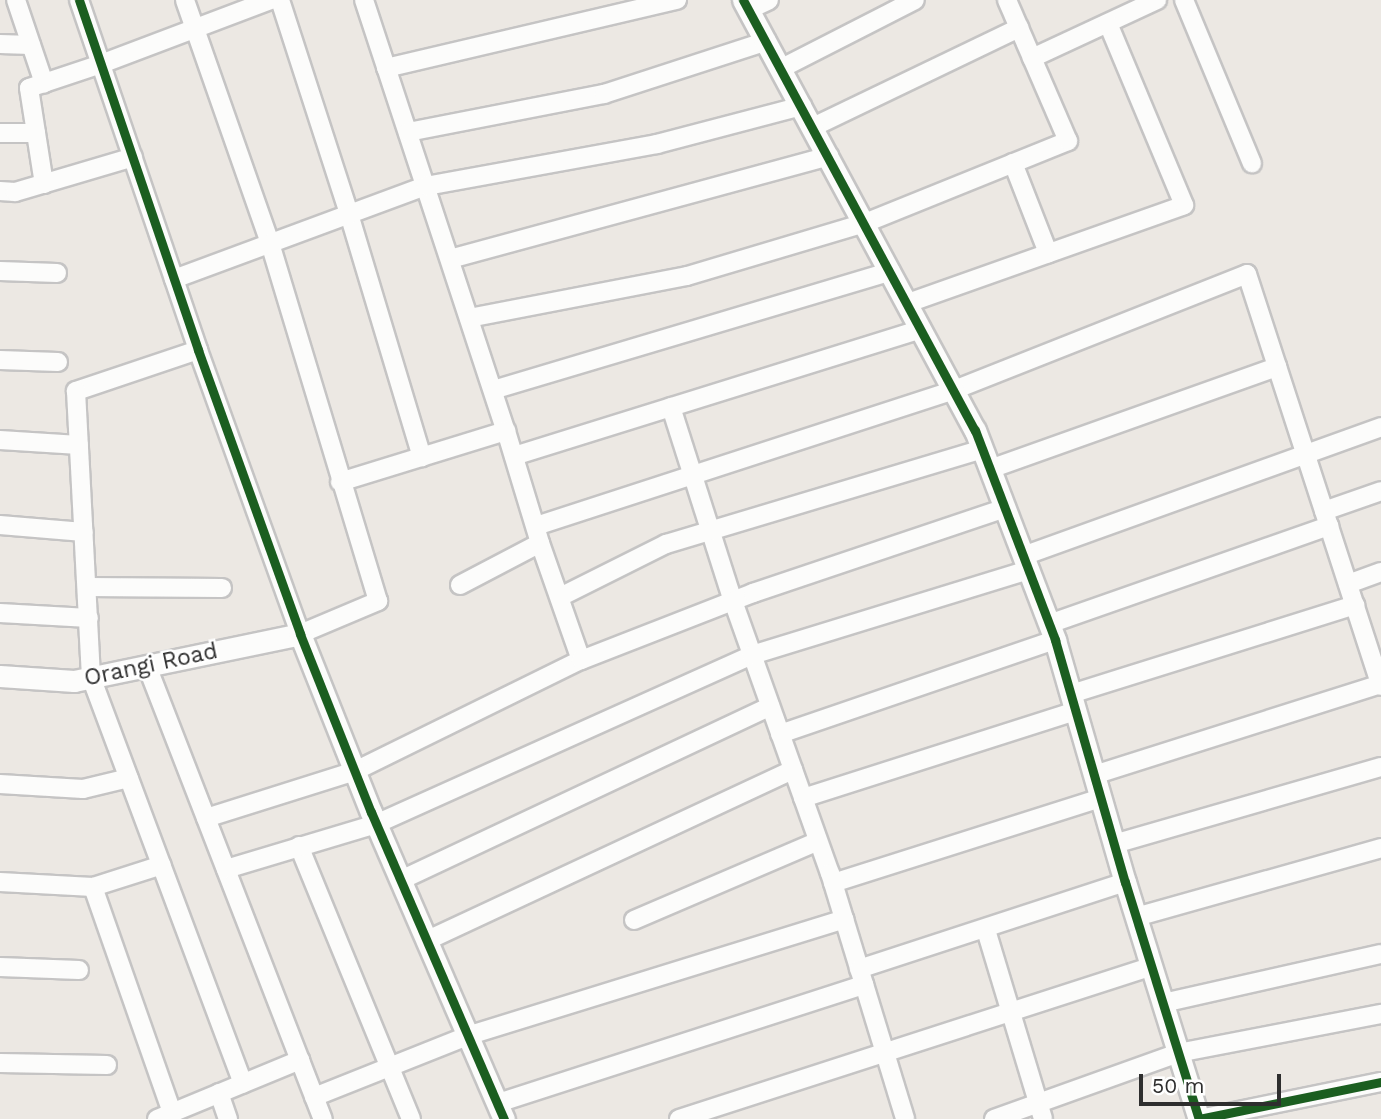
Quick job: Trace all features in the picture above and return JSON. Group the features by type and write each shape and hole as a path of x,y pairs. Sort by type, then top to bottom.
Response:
{"street":[{"path":"16,0 44,83"},
{"path":"79,0 198,350 300,634 376,824 501,1111 986,930 1125,882"},
{"path":"185,0 270,243 378,601 300,634"},
{"path":"44,184 29,88 101,64 270,0"},
{"path":"280,0 349,214 422,457"},
{"path":"386,68 677,0"},
{"path":"769,0 746,5 954,390 982,449 1005,508 1052,632 1125,882 1199,1119 1381,1082"},
{"path":"782,68 915,0"},
{"path":"469,318 687,276 865,223 1069,141 1007,0"},
{"path":"1032,58 1157,0"},
{"path":"1184,0 1252,163"},
{"path":"371,1 386,68 538,534 582,660"},
{"path":"908,303 1184,205 1108,23"},
{"path":"813,127 1019,28"},
{"path":"408,131 604,94 767,41"},
{"path":"0,44 31,45"},
{"path":"174,279 426,186 657,144 802,106"},
{"path":"0,133 36,133"},
{"path":"450,259 829,156"},
{"path":"0,191 15,192 133,157"},
{"path":"1013,163 1048,253"},
{"path":"0,271 57,273"},
{"path":"493,390 891,271"},
{"path":"460,586 538,534 693,475 954,390 1247,274 1355,605 1375,649 1381,685 1094,775"},
{"path":"514,456 922,328"},
{"path":"198,350 76,391 91,677 243,1083"},
{"path":"0,360 58,362"},
{"path":"990,470 1278,367"},
{"path":"671,407 733,601 833,883 905,1119"},
{"path":"226,869 376,824 752,655 1026,563 1381,427"},
{"path":"340,482 506,431"},
{"path":"0,440 79,445"},
{"path":"560,597 666,544 982,449"},
{"path":"780,734 1052,632 1327,519 1381,491"},
{"path":"206,818 355,771 582,660 733,601 1005,508"},
{"path":"0,525 84,532"},
{"path":"1348,584 1381,572"},
{"path":"87,587 222,589"},
{"path":"803,798 1355,605"},
{"path":"0,612 89,618"},
{"name":"Orangi Road","path":"0,676 74,681 300,634"},
{"path":"147,666 323,1119"},
{"path":"401,880 770,706"},
{"path":"1114,844 1381,767"},
{"path":"428,940 793,770"},
{"path":"0,784 83,789 129,778"},
{"path":"833,883 1101,798"},
{"path":"634,920 818,841"},
{"path":"299,846 411,1119"},
{"path":"1136,917 1381,848"},
{"path":"0,881 93,887 162,865"},
{"path":"93,887 165,1116 300,1060"},
{"path":"314,1097 470,1035 844,919"},
{"path":"986,930 1041,1111"},
{"path":"1163,1003 1381,954"},
{"path":"680,1119 885,1055 1152,966"},
{"path":"0,967 79,970"},
{"path":"994,1119 1041,1111 1178,1053 1381,1014"},
{"path":"0,1063 107,1065"},
{"path":"219,1093 228,1119"}],"cycle path":[{"path":"79,0 198,350 300,634 371,812 504,1119"},
{"path":"743,0 975,430 1055,640 1125,882 1199,1119 1381,1082"}]}
